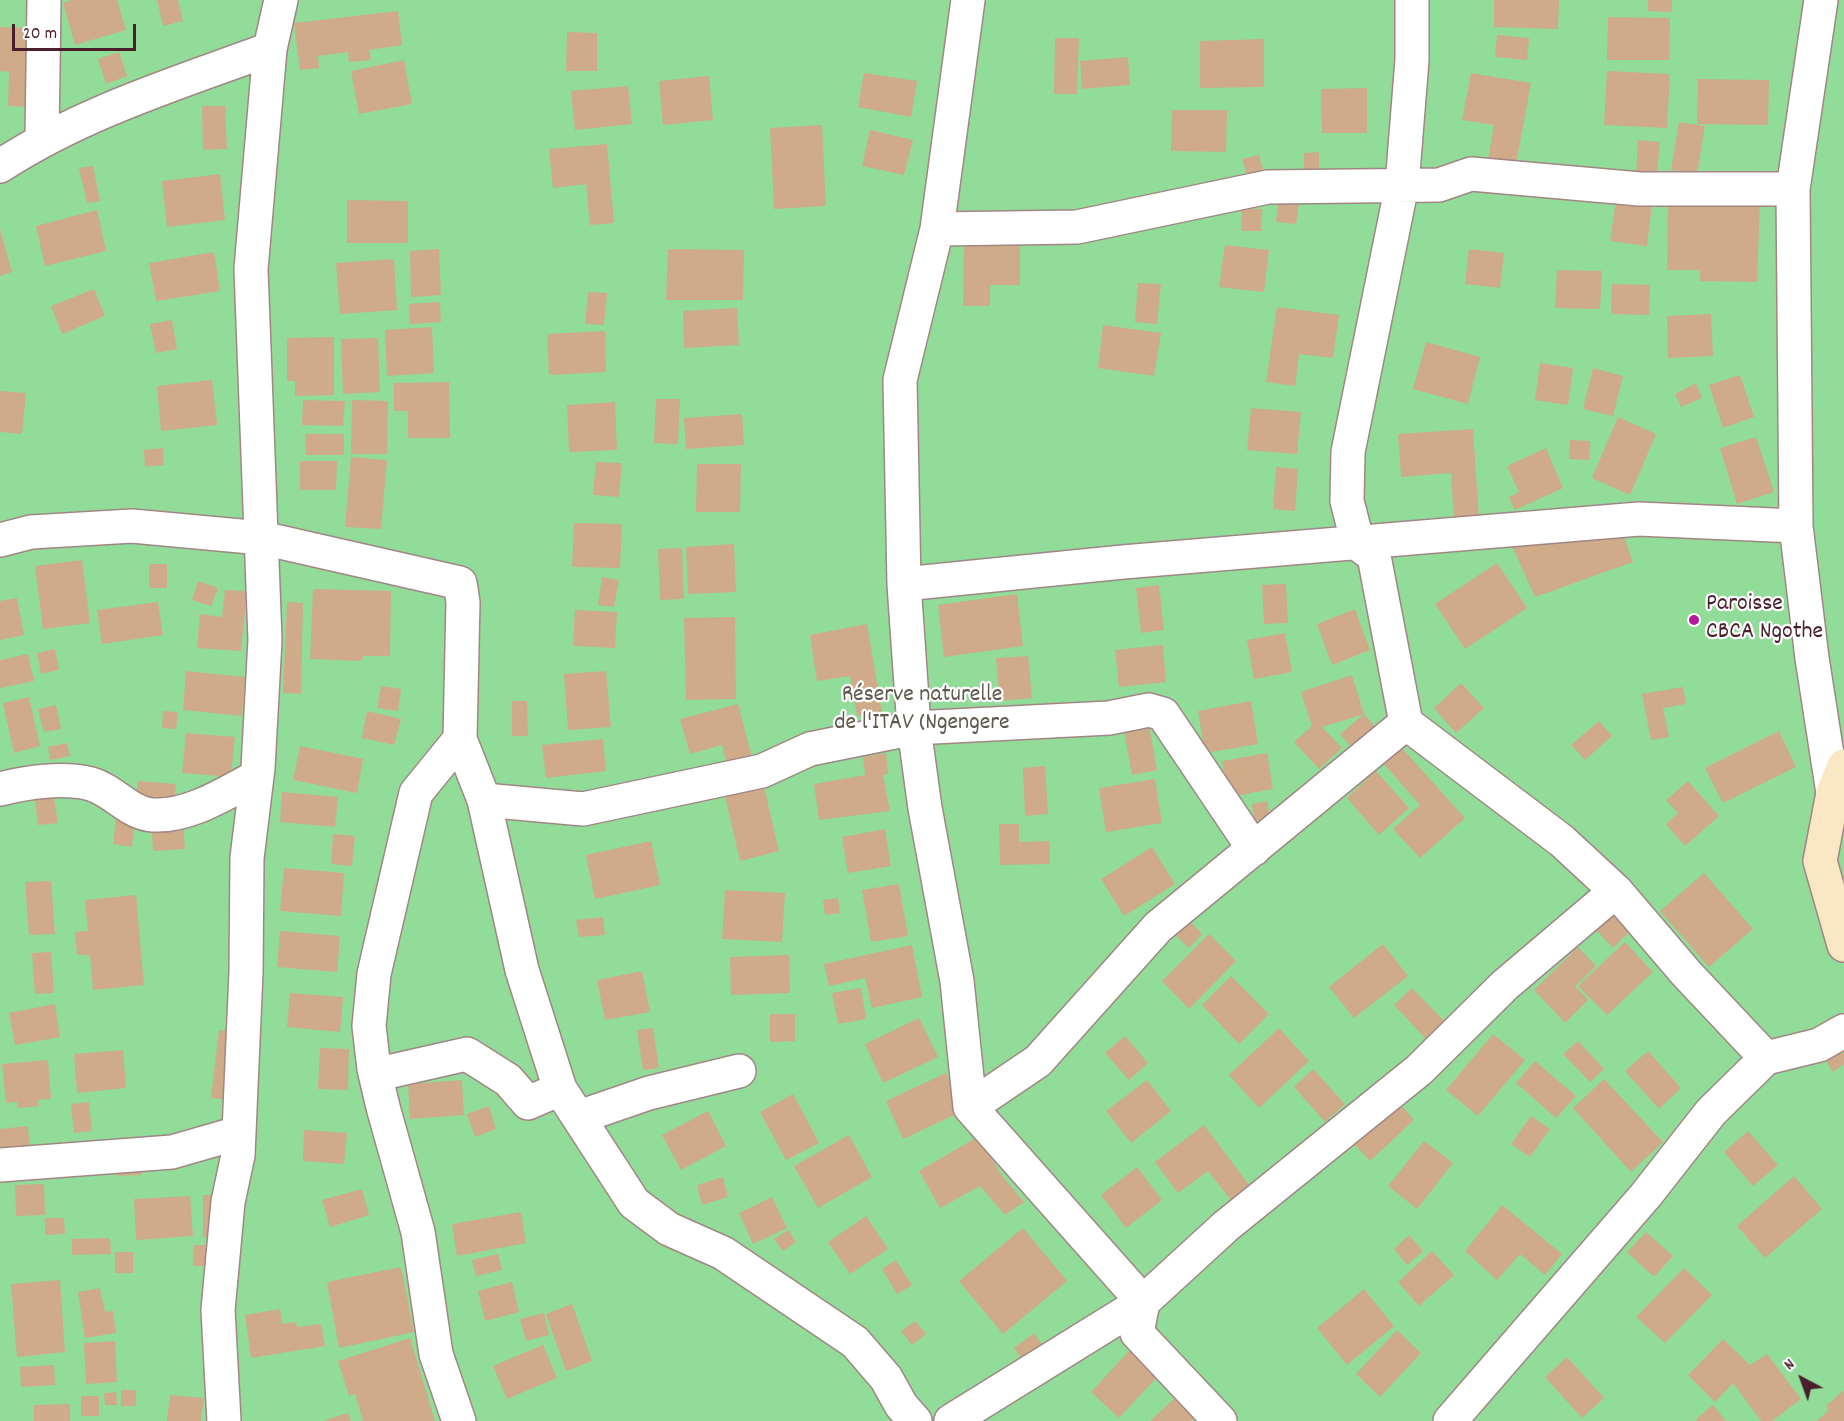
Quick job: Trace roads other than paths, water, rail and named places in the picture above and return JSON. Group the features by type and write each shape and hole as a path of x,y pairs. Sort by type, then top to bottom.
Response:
{"street":[{"path":"42,138 44,0"},
{"path":"224,1421 218,1310 228,1202 238,1155 246,972 247,858 256,777 265,640 251,269 270,49 281,0"},
{"path":"968,0 937,229 900,381 904,584 914,728 925,808 957,981 970,1107 1143,1302"},
{"path":"1412,0 1412,60 1402,185 1347,452 1347,501 1358,544 1374,556 1406,723 1562,841 1616,891 1686,973 1766,1058"},
{"path":"1821,0 1793,189 1796,526 1812,658 1839,780 1820,861 1844,945"},
{"path":"0,166 42,138 127,101 270,49"},
{"path":"937,229 1077,227 1268,187 1439,185 1471,174 1640,189 1793,189"},
{"path":"904,584 1123,562 1639,519 1796,526"},
{"path":"0,540 31,532 132,526 262,538 460,583 463,602 460,739 484,800 522,970 560,1089 634,1203 669,1229 723,1253 855,1342 886,1378 901,1405 915,1421"},
{"path":"484,800 583,809 762,771 810,749 914,728 1109,718 1149,710 1162,714 1254,849"},
{"path":"970,1107 1038,1061 1158,927 1406,723"},
{"path":"459,1421 436,1354 418,1233 374,1069 369,1026 374,974 416,793 460,739"},
{"path":"0,789 31,781 92,784 152,816 174,813 209,802 256,777"},
{"path":"951,1421 1143,1302 1226,1226 1419,1070 1505,985 1616,891"},
{"path":"1450,1421 1646,1195 1711,1112 1766,1058 1819,1045 1844,1031"},
{"path":"374,1069 383,1073 467,1054 508,1080 528,1103 560,1089"},
{"path":"579,1117 649,1094 739,1071"},
{"path":"0,1165 172,1152 238,1133"},
{"path":"1143,1302 1137,1333 1220,1421"}],"place":[{"name":"Paroisse CBCA Ngothe","path":"1694,620"}],"park label":[{"name":"Réserve naturelle de l'ITAV (Ngengere","path":"922,711"}]}
